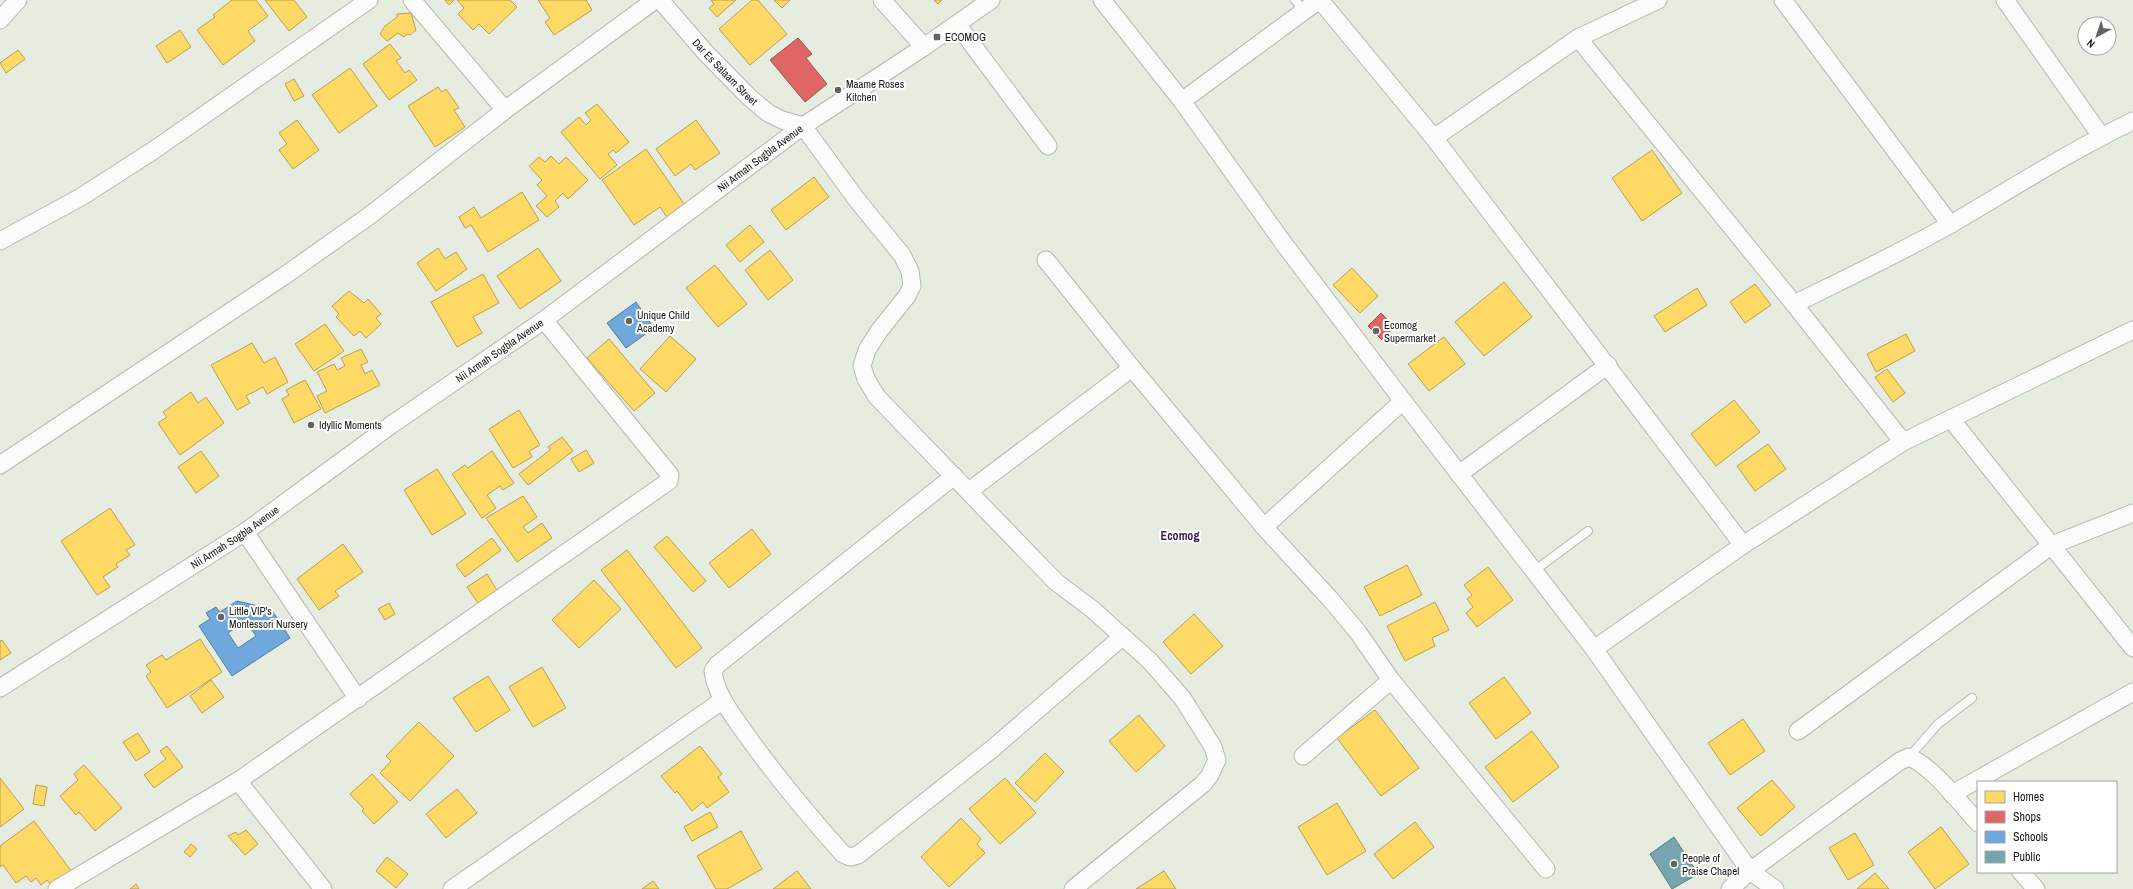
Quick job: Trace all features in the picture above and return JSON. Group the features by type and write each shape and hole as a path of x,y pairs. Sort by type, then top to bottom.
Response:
{"street":[{"path":"0,20 18,0"},
{"path":"0,241 80,197 154,150 369,0"},
{"path":"412,0 505,110"},
{"path":"0,465 284,276 369,216 505,110 655,0"},
{"name":"Dar Es Salaam Street","path":"660,0 705,52 748,96 768,113 782,120 803,126"},
{"path":"882,0 924,47"},
{"name":"Nii Armah Sogbla Avenue","path":"0,688 245,532 391,425 544,320 803,126 924,47 991,0"},
{"path":"1102,0 1182,101 1284,244 1594,649 1750,871 1775,889"},
{"path":"1182,101 1299,6 1319,0 1434,138 1608,365 1742,545"},
{"path":"1434,138 1578,38 1658,0"},
{"path":"1783,0 1950,224"},
{"path":"2006,0 2101,136"},
{"path":"957,24 1048,146"},
{"path":"1578,38 1794,304 1903,442"},
{"path":"1794,304 1870,267 1950,224 2029,176 2101,136 2133,121"},
{"path":"803,126 856,200 902,255 910,272 912,286 867,350 862,366 866,379 882,402 1056,582 1150,661 1183,699 1214,747 1217,760 1210,775 1191,795 1073,889"},
{"path":"1046,260 1132,368 1264,527 1340,611 1390,680 1546,869"},
{"path":"57,889 238,781 670,481 670,475 544,320"},
{"path":"1594,649 1742,545 1903,442 2133,330"},
{"path":"1459,474 1608,365"},
{"path":"969,491 1132,368"},
{"path":"1264,527 1403,401"},
{"path":"1951,419 2133,648"},
{"path":"954,476 717,665 713,671 714,678 723,700 795,800 843,854 850,857 858,855 992,749 1122,637"},
{"path":"1798,731 2052,545 2133,513"},
{"path":"245,532 358,699"},
{"path":"1303,756 1390,680"},
{"path":"1952,794 2133,692"},
{"path":"452,889 723,700"},
{"path":"1730,889 1750,871 1900,761 1909,757 1918,761 1952,794 1977,822"},
{"path":"238,781 323,889"},
{"path":"2022,873 2036,889"}],"lane":[{"path":"1534,571 1588,531"},
{"path":"1909,757 1938,724 1972,698"}],"building: Homes":[{"path":"232,0 256,0 268,16 248,31 255,41 223,65 197,30 215,17 213,15"},
{"path":"265,0 294,0 307,17 289,31"},
{"path":"445,0 454,0 449,5"},
{"path":"457,0 510,0 517,7 489,34 479,24 473,30 458,14 464,8"},
{"path":"538,0 586,0 592,10 554,35 545,22 550,18"},
{"path":"711,0 736,0 717,17 709,8 714,4"},
{"path":"752,0 758,0 787,34 750,65 719,29"},
{"path":"774,0 790,0 782,8"},
{"path":"934,0 942,0 938,4"},
{"path":"411,13 416,30 410,35 407,34 404,37 398,33 387,41 380,34 385,26 397,17 397,14"},
{"path":"180,30 191,47 167,63 156,46"},
{"path":"390,44 401,58 396,61 405,73 409,70 417,80 389,100 363,64"},
{"path":"18,50 25,59 6,73 0,63"},
{"path":"350,68 377,106 339,133 312,95"},
{"path":"294,79 304,96 294,101 285,84"},
{"path":"438,87 442,92 446,89 459,108 454,110 465,127 435,147 408,106"},
{"path":"597,104 629,142 616,153 613,150 608,154 617,165 600,179 561,132 579,117 586,125 591,120 585,113"},
{"path":"297,120 319,150 293,169 279,150 287,144 279,133"},
{"path":"696,120 720,153 695,170 691,164 675,176 656,149"},
{"path":"646,149 689,211 671,223 660,207 634,225 602,180"},
{"path":"1652,150 1682,193 1642,221 1612,178"},
{"path":"551,156 559,164 566,157 588,180 568,199 563,193 555,201 559,207 547,217 536,206 547,196 537,185 542,180 529,166 539,157 545,162"},
{"path":"814,177 829,197 786,230 771,210"},
{"path":"522,192 539,220 488,252 471,225 465,228 459,217 474,207 481,218"},
{"path":"750,225 764,242 740,262 726,245"},
{"path":"438,248 445,259 456,252 467,269 436,291 417,263"},
{"path":"538,248 561,281 520,309 497,276"},
{"path":"770,250 793,280 768,300 745,270"},
{"path":"715,265 747,304 718,327 686,288"},
{"path":"1352,268 1378,296 1360,313 1333,285"},
{"path":"483,274 499,303 473,317 482,333 457,347 431,302"},
{"path":"1504,282 1532,317 1484,356 1455,322"},
{"path":"1755,284 1771,305 1745,323 1730,302"},
{"path":"1697,288 1707,305 1665,332 1654,316"},
{"path":"349,291 364,303 368,299 381,314 376,318 381,324 366,338 360,331 354,336 336,317 339,314 332,306"},
{"path":"325,324 344,351 314,371 295,344"},
{"path":"1906,334 1915,351 1876,372 1867,354"},
{"path":"670,336 696,359 666,392 640,369"},
{"path":"1444,337 1465,364 1429,391 1408,364"},
{"path":"609,339 655,393 634,411 587,358"},
{"path":"252,343 264,363 275,357 288,382 267,394 263,387 246,396 250,403 237,410 211,365"},
{"path":"361,349 368,362 361,365 365,374 372,370 380,385 325,413 317,396 327,391 317,372 334,364 337,370 345,366 341,358"},
{"path":"1887,369 1905,393 1893,402 1875,377"},
{"path":"305,380 321,409 294,423 282,399 289,395 286,390"},
{"path":"191,392 198,403 206,397 224,423 180,455 158,423 167,417 163,412"},
{"path":"1734,400 1760,432 1716,466 1691,434"},
{"path":"519,410 540,445 529,451 532,457 513,468 489,429"},
{"path":"562,437 573,451 528,485 519,474 550,450 548,447"},
{"path":"1768,444 1786,469 1755,491 1737,466"},
{"path":"586,450 594,463 579,472 571,459"},
{"path":"201,451 219,476 196,493 178,467"},
{"path":"492,451 514,483 503,490 500,486 487,495 496,508 482,518 452,474 465,465 468,468"},
{"path":"437,469 466,514 432,535 404,490"},
{"path":"523,496 537,517 523,527 528,533 542,523 552,538 517,562 486,518"},
{"path":"110,508 135,545 126,550 130,555 116,564 118,567 103,577 110,587 97,595 61,541"},
{"path":"752,529 771,554 729,588 709,563"},
{"path":"667,536 706,581 693,592 654,547"},
{"path":"492,538 501,550 465,577 456,565"},
{"path":"343,544 363,572 335,591 339,596 319,610 297,579"},
{"path":"627,550 702,648 676,668 601,570"},
{"path":"1407,565 1422,595 1380,616 1364,587"},
{"path":"1488,567 1513,600 1477,627 1466,613 1473,607 1467,599 1472,595 1464,585"},
{"path":"487,574 501,597 482,609 467,587"},
{"path":"594,580 621,609 579,648 552,620"},
{"path":"1435,602 1449,630 1432,638 1435,646 1405,661 1387,626"},
{"path":"389,603 395,614 385,620 378,609"},
{"path":"1194,614 1223,646 1191,674 1163,642"},
{"path":"200,639 222,672 167,708 146,676 151,672 146,665 162,655 166,660"},
{"path":"2,640 11,653 0,660 0,641"},
{"path":"542,667 566,708 533,727 509,687"},
{"path":"488,676 510,710 476,732 453,698"},
{"path":"1504,677 1531,713 1496,739 1469,703"},
{"path":"211,680 224,697 202,713 190,696"},
{"path":"1375,710 1419,768 1381,796 1337,738"},
{"path":"1139,715 1165,746 1136,772 1109,741"},
{"path":"1743,719 1765,751 1730,775 1708,743"},
{"path":"419,722 454,756 410,801 380,773 391,761 386,756"},
{"path":"1532,731 1559,767 1513,802 1485,767"},
{"path":"138,733 150,752 136,761 123,742"},
{"path":"167,746 183,767 154,788 144,775 166,759 160,751"},
{"path":"700,746 722,774 718,777 729,792 707,808 703,802 692,811 677,791 675,793 661,776"},
{"path":"1045,753 1064,772 1035,802 1015,783"},
{"path":"84,765 122,808 95,831 79,812 76,815 60,796 78,780 74,774"},
{"path":"372,774 398,802 374,824 362,811 364,809 350,794"},
{"path":"0,778 24,809 0,827"},
{"path":"1005,778 1036,813 1000,844 969,809"},
{"path":"1772,780 1795,807 1761,836 1737,808"},
{"path":"36,785 47,787 44,806 33,804"},
{"path":"457,789 477,813 446,838 426,814"},
{"path":"1337,803 1366,851 1327,875 1298,827"},
{"path":"710,812 718,827 692,841 684,827"},
{"path":"961,818 981,839 977,844 985,853 949,887 921,857"},
{"path":"34,821 72,872 56,883 54,881 50,884 47,880 41,885 36,878 31,882 26,876 16,883 3,865 0,867 0,846"},
{"path":"1415,822 1434,847 1393,879 1374,854"},
{"path":"1941,827 1969,864 1935,889 1908,852"},
{"path":"246,830 258,844 245,855 228,836 236,832 238,835"},
{"path":"741,831 762,869 727,889 716,889 697,856"},
{"path":"1855,833 1874,865 1848,880 1829,848"},
{"path":"191,844 197,849 190,857 184,852"},
{"path":"387,857 408,874 396,888 376,871"},
{"path":"797,871 811,889 773,889"},
{"path":"1164,871 1176,889 1136,889"},
{"path":"1875,873 1889,889 1857,889"},
{"path":"653,881 659,889 642,889"},
{"path":"136,884 139,889 130,889"}],"building: Shops":[{"path":"798,38 812,54 806,58 827,84 805,102 770,60"},
{"path":"1381,313 1394,327 1382,340 1368,326"}],"building: Schools":[{"path":"636,302 654,328 626,348 607,323"},
{"path":"237,601 271,609 290,638 232,676 199,626 210,619 206,613 216,607 220,612","holes":["241,624 249,626 256,636 238,648 228,633"]}],"building: Public":[{"name":"People of Praise Chapel","path":"1674,837 1698,874 1672,889 1650,854"}],"place":[{"name":"ECOMOG","path":"937,37"},
{"name":"Maame Roses Kitchen","path":"838,90"},
{"name":"Unique Child Academy","path":"629,321"},
{"name":"Ecomog Supermarket","path":"1376,331"},
{"name":"Idyllic Moments","path":"311,425"},
{"name":"Little VIP's Montessori Nursery","path":"221,617"},
{"name":"People of Praise Chapel","path":"1674,864"}],"district":[{"name":"Ecomog","path":"1180,536"}]}
